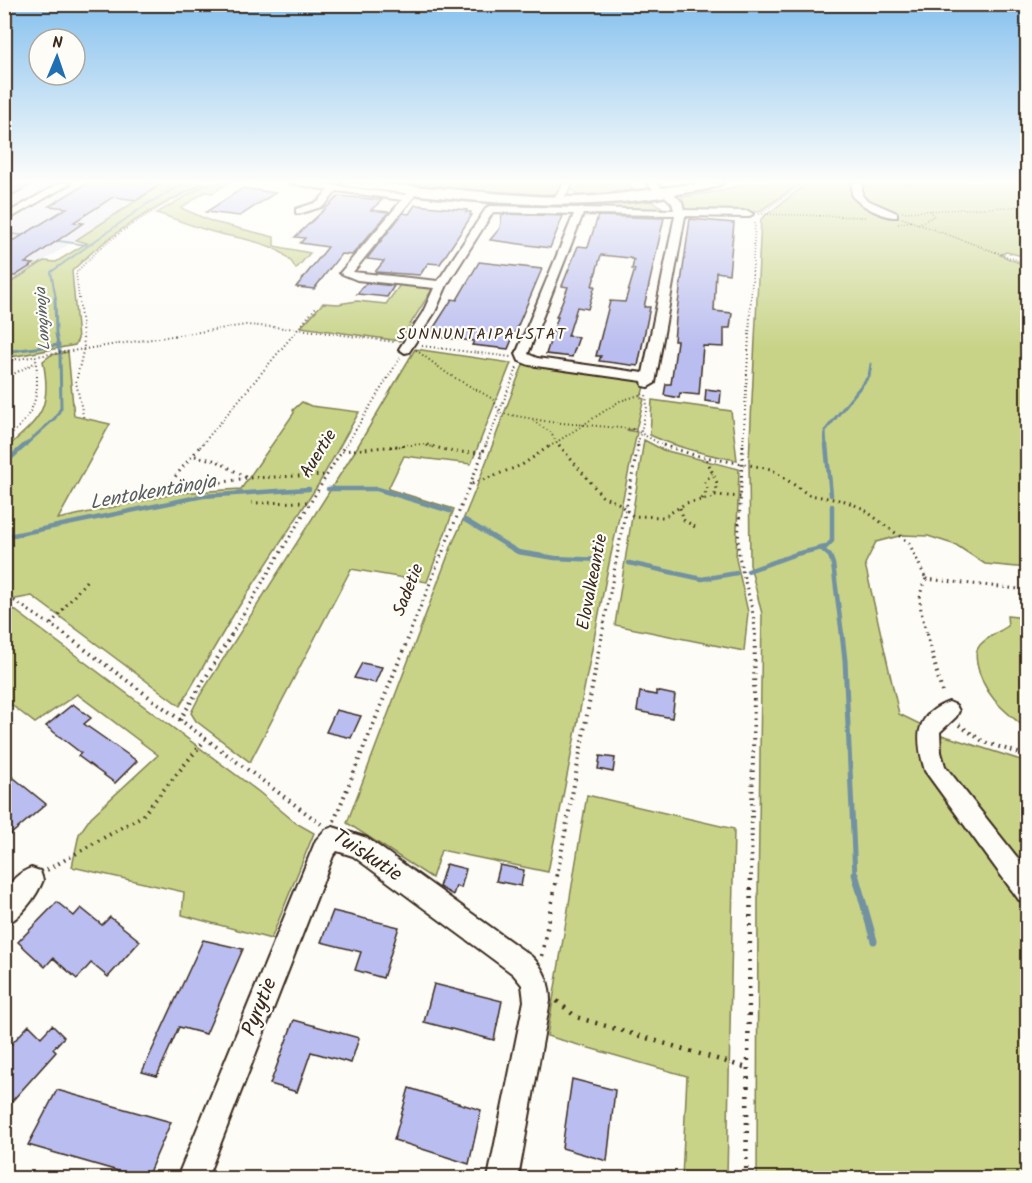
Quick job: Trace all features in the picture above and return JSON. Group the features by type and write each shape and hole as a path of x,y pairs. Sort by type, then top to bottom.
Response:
{"street":[{"path":"375,238 346,273 357,277 441,285"},
{"path":"407,347 429,312 441,285 471,238"},
{"path":"569,238 522,354 524,358 648,385 675,238"},
{"path":"949,711 929,729 930,752 936,771 1028,891"},
{"name":"Tuiskutie","path":"333,838 359,846 522,965 530,972 537,984"},
{"name":"Pyrytie","path":"192,1179 324,848 333,838"},
{"path":"4,913 31,880"},
{"path":"503,1179 537,1001 537,984"}],"path":[{"path":"84,420 76,382 84,347 76,273 88,258 114,238"},
{"path":"746,1179 755,615 739,558 754,238"},
{"path":"957,238 1028,264"},
{"path":"160,495 195,456 317,306"},
{"path":"4,361 84,347 246,325 299,329"},
{"path":"407,347 448,374 493,399 500,413 528,419 616,427 640,433 666,447 706,458 777,471 813,497 845,501 862,508 909,543 926,579"},
{"name":"Auertie","path":"180,720 310,502 407,347"},
{"path":"4,442 22,425 36,406 36,356"},
{"name":"Sadetie","path":"333,838 334,820 472,484 518,364 524,358"},
{"path":"4,379 36,362"},
{"path":"472,484 522,465 538,456 556,441 620,401 637,394 648,385"},
{"name":"Elovalkeantie","path":"537,984 646,407 648,385"},
{"path":"528,419 542,425 602,496 626,508 633,516 657,518 686,503 711,498 715,495 742,496"},
{"path":"342,451 422,444 454,452 484,453"},
{"path":"195,456 217,461 247,478"},
{"path":"706,458 717,483 715,495"},
{"path":"702,499 708,489 705,482 712,473"},
{"path":"168,488 182,490 247,478 327,475"},
{"path":"251,503 310,502"},
{"path":"680,508 684,520 694,527"},
{"path":"926,579 1028,590"},
{"path":"926,579 921,588 919,604 949,711 956,723 984,742 1028,756"},
{"path":"51,624 87,580"},
{"name":"Tuiskutie","path":"4,602 10,598 51,624 205,740 322,824 333,838"},
{"path":"31,880 142,816 205,740"},
{"path":"537,984 576,1017 748,1068"}],"shaded area":[{"path":"5,238 78,238 5,286"}],"green space":[{"path":"110,238 72,271 78,339 75,345 5,358 5,286 44,261 56,262 87,243 76,240"},
{"path":"238,238 274,238 274,246 310,253 296,269 281,252"},
{"path":"760,238 1027,238 1027,257 1006,252 1000,255 1027,266 1027,568 985,564 956,545 928,536 903,535 876,542 865,564 899,714 942,735 1027,762 1027,1178 757,1178 762,614 750,565 749,460"},
{"path":"400,285 433,288 400,341 301,327 323,303 338,304 357,301 386,304"},
{"path":"415,349 511,363 471,464 404,456 388,489 454,509 427,582 351,569 250,762 196,721 191,713 355,451"},
{"path":"68,352 74,416 110,424 58,519 178,493 241,489 294,413 293,410 302,402 311,406 359,412 318,485 234,614 180,706 32,596 5,601 5,449 35,421 40,412 46,391 43,361 51,355"},
{"path":"524,363 641,378 645,382 641,398 644,399 636,429 626,430 637,432 548,872 441,850 432,878 347,823 453,542"},
{"path":"652,400 731,411 737,460 693,451 650,435"},
{"path":"644,440 663,450 739,469 736,559 748,612 744,651 615,625"},
{"path":"4,602 259,792 296,823 314,833 271,939 182,915 184,892 72,867 79,834 91,817 158,755 77,694 35,723 5,700"},
{"path":"1007,616 1027,618 1027,729 995,701 984,684 977,663 978,647 1008,626"},
{"path":"587,795 734,829 727,1178 682,1178 687,1076 547,1036"}],"building":[{"path":"4,238 61,238 25,263 34,264 15,276 4,276"},
{"path":"305,238 366,238 352,255 341,254 314,289 296,287 328,247 300,243"},
{"path":"383,238 457,238 440,264 428,263 420,275 375,272 384,261 367,259"},
{"path":"491,238 554,238 550,248 490,240"},
{"path":"591,238 659,238 644,307 650,307 638,366 599,361 601,356 596,356 610,301 625,302 635,269 632,269 634,260 630,258 601,255 588,309 577,307 568,336 579,337 572,357 546,354 558,317 556,317 568,287 562,286 578,246 588,247"},
{"path":"687,238 733,238 729,274 716,272 714,311 732,313 730,328 724,328 724,347 703,346 699,395 680,393 679,398 664,395 666,384 671,384 677,341 674,341"},
{"path":"479,262 542,269 508,349 472,345 474,341 436,337 439,333 431,332 452,299 457,300"},
{"path":"366,283 394,286 387,297 357,294"},
{"path":"706,389 721,391 720,403 705,401"},
{"path":"362,663 382,667 375,683 354,678"},
{"path":"656,691 675,695 672,718 637,711 640,692 656,695"},
{"path":"73,704 91,718 84,724 137,761 115,783 78,756 81,753 46,726"},
{"path":"336,710 361,716 351,738 326,732"},
{"path":"600,756 615,758 613,772 598,769"},
{"path":"4,770 46,804 10,835 4,830"},
{"path":"446,864 466,869 461,888 456,886 453,895 439,887"},
{"path":"500,865 524,870 521,886 496,881"},
{"path":"57,902 74,916 81,908 102,925 110,917 140,941 108,977 91,963 77,979 53,958 45,967 18,942"},
{"path":"333,911 399,927 383,978 355,970 361,952 321,942"},
{"path":"203,940 243,949 206,1034 179,1027 157,1076 142,1072"},
{"path":"434,984 502,1001 494,1040 424,1022"},
{"path":"294,1020 359,1038 351,1063 311,1052 297,1092 270,1084"},
{"path":"29,1025 41,1037 52,1025 64,1037 53,1049 56,1052 4,1110 4,1052"},
{"path":"572,1079 615,1090 607,1161 562,1148"},
{"path":"409,1088 481,1110 469,1164 394,1140"},
{"path":"57,1090 171,1122 146,1179 28,1145"}],"waterway":[{"name":"Longinoja","path":"56,299 51,272 99,238"},
{"path":"52,240 87,245"},
{"name":"Longinoja","path":"55,298 58,345"},
{"path":"4,352 58,345"},
{"name":"Longinoja","path":"23,447 55,418 61,408 58,345"},
{"name":"Lentokentänoja","path":"826,447 825,431 869,376 871,364"},
{"name":"Longinoja","path":"4,464 25,445"},
{"name":"Lentokentänoja","path":"826,445 831,495"},
{"name":"Lentokentänoja","path":"4,537 203,496 309,489"},
{"name":"Lentokentänoja","path":"328,489 377,489 450,511"},
{"name":"Lentokentänoja","path":"821,548 832,541 832,506"},
{"name":"Lentokentänoja","path":"465,520 518,552 555,558 602,560"},
{"name":"Lentokentänoja","path":"748,571 796,554 821,548"},
{"path":"821,548 830,556 833,564 842,635"},
{"name":"Lentokentänoja","path":"629,563 702,579 737,573"},
{"path":"842,634 855,876"},
{"path":"855,874 874,941"}],"district":[{"name":"SUNNUNTAIPALSTAT","path":"482,334"}]}
